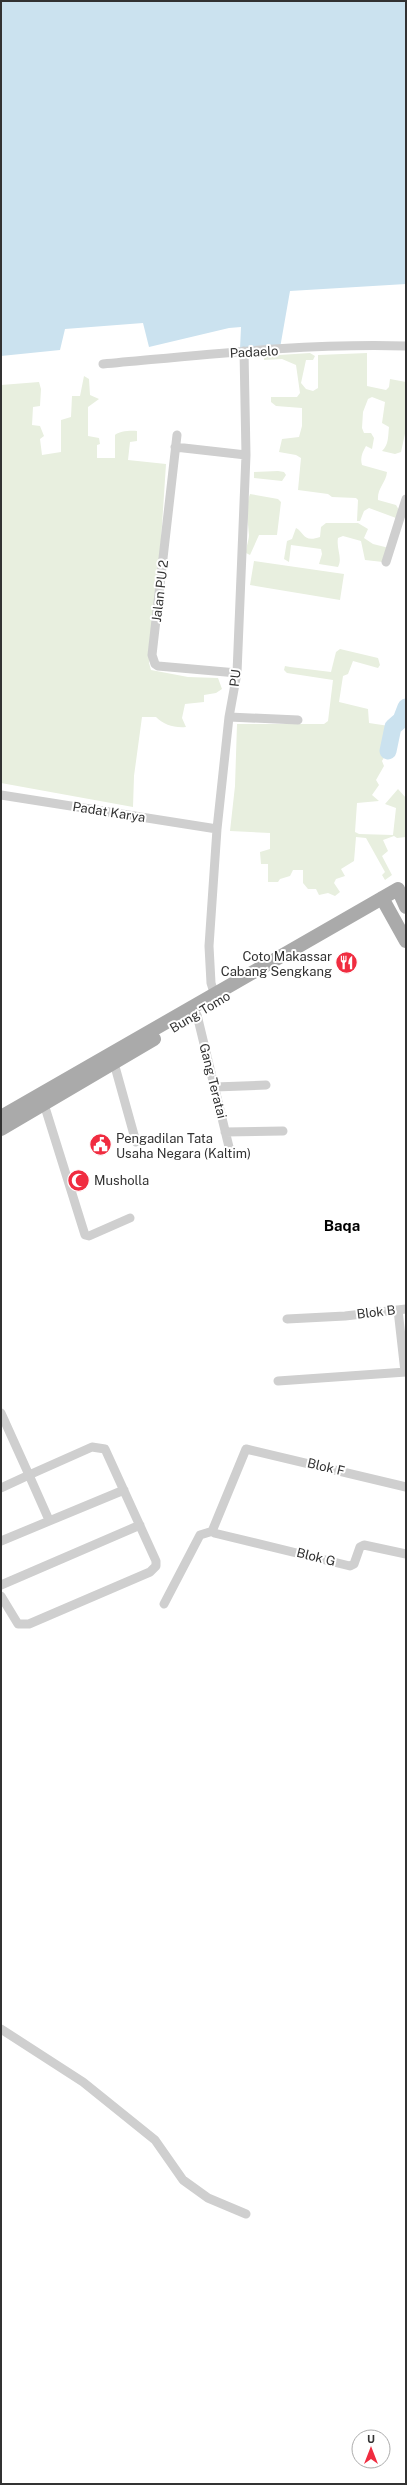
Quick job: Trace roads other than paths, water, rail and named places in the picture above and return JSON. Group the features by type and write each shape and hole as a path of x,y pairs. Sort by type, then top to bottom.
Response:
{"main road":[{"name":"Bung Tomo","path":"6,1120 383,901 401,897"},
{"path":"383,901 404,933"},
{"name":"Bung Tomo","path":"6,1120 44,1104 196,1015 216,998"}],"street":[{"name":"Padaelo","path":"103,364 244,351 375,345 406,346"},
{"name":"PU","path":"216,998 211,983 209,946 217,830 229,717 237,673 246,455 244,351"},
{"name":"Jalan PU 2","path":"177,435 153,659 158,666 237,673"},
{"path":"175,447 246,455"},
{"path":"386,562 406,499"},
{"path":"229,717 298,720"},
{"name":"Padat Karya","path":"1,795 217,830"},
{"name":"Gang Teratai","path":"196,1015 230,1147"},
{"path":"114,1063 136,1142"},
{"path":"215,1087 266,1085"},
{"path":"44,1104 85,1236 89,1236 130,1218"},
{"path":"225,1132 283,1130"},
{"path":"278,1381 406,1372 402,1309"},
{"name":"Blok B","path":"287,1319 345,1316 402,1309"},
{"path":"1,1413 49,1520"},
{"path":"1,1488 92,1447 101,1447 105,1449 156,1560 156,1566 150,1572 24,1626 18,1624 1,1596"},
{"name":"Blok F","path":"213,1532 246,1448 406,1487"},
{"path":"1,1541 124,1490"},
{"path":"1,1585 140,1525"},
{"path":"164,1604 200,1535 213,1532"},
{"name":"Blok G","path":"213,1532 350,1566 354,1564 360,1547 364,1545 406,1554"},
{"path":"1,2029 83,2082 155,2140 183,2180 208,2198 246,2214"}],"water":[{"path":"1,1 406,1 406,284 290,291 280,348 240,349 241,327 229,328 149,347 143,323 65,329 60,350 1,356"}],"waterway":[{"path":"388,751 393,727 401,720 406,707"}],"place":[{"name":"Coto Makassar Cabang Sengkang","path":"347,963"},
{"name":"Pengadilan Tata Usaha Negara (Kaltim)","path":"101,1145"},
{"name":"Musholla","path":"79,1180"}],"district":[{"name":"Baqa","path":"342,1225"}]}
